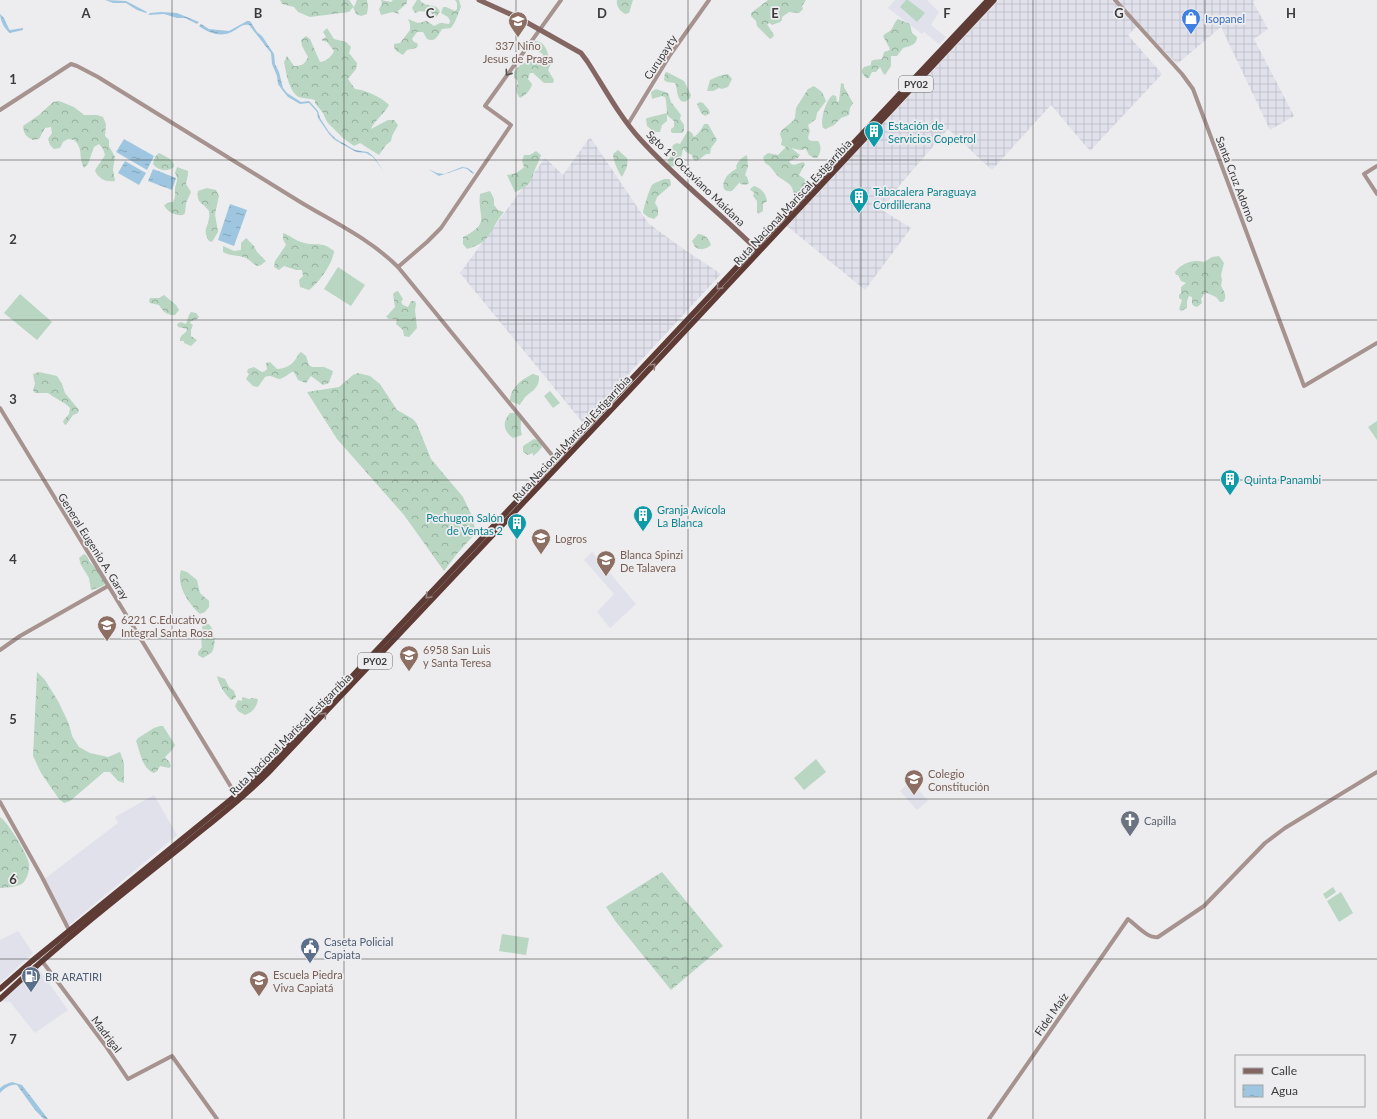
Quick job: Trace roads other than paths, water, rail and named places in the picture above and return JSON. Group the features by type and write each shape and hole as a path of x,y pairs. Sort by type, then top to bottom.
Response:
{"highway":[{"name":"Ruta Nacional Mariscal Estigarribia","path":"0,989 32,961 71,934 239,801 268,773 627,393 988,0"},
{"name":"Ruta Nacional Mariscal Estigarribia","path":"0,998 71,934 264,770 556,460 994,0"}],"main road":[{"name":"Sgto 1° Octaviano Maidana","path":"479,0 519,18 581,53 628,124 640,139 678,177 757,250"}],"street":[{"path":"398,267 441,228 511,125 485,106 561,0"},
{"name":"Curupayty","path":"628,124 670,55 709,0"},
{"name":"Santa Cruz Adorno","path":"1115,0 1182,74 1193,89 1304,386 1377,343"},
{"path":"0,110 71,64 77,66 98,77 310,208 350,231 386,255 398,267 556,460"},
{"path":"1377,166 1364,174 1377,194"},
{"name":"General Eugenio A. Garay","path":"0,408 236,795"},
{"path":"0,650 26,633 108,586"},
{"name":"Fidel Maíz","path":"989,1119 1128,919 1150,936 1154,938 1158,937 1204,906 1265,843 1285,828 1377,772"},
{"path":"0,802 42,877 71,934"},
{"name":"Madrigal","path":"42,961 128,1079 172,1056 217,1119"}],"water":[{"path":"105,0 126,1 147,12 137,10 126,3 113,3"},
{"path":"150,13 177,13 199,22 197,24 185,18 177,18 164,14 148,15"},
{"path":"0,14 4,18 10,30 23,28 23,30 10,33 3,25"},
{"path":"247,21 250,21 274,54 275,64 279,72 283,88 287,93 301,102 309,101 318,111 320,118 329,132 336,139 355,150 368,152 374,157 384,172 373,157 366,153 356,152 335,140 329,134 318,118 317,112 309,103 300,104 288,97 278,84 277,76 272,64 271,53 249,25 243,25 232,32 225,34 209,32 199,26 201,24 209,29 229,31"},
{"path":"124,139 154,156 147,170 116,152"},
{"path":"125,161 146,173 139,185 118,173"},
{"path":"462,167 468,168 474,173 473,174 467,169 463,168 439,176 428,169 444,174"},
{"path":"153,169 176,178 172,190 148,181"},
{"path":"230,204 247,210 234,246 218,240"},
{"path":"12,1082 22,1085 48,1119 44,1119 35,1110 17,1085 12,1085 0,1093 0,1088"}],"place":[{"name":"Isopanel","path":"1191,35"},
{"name":"337 Niño Jesus de Praga","path":"518,38"},
{"name":"Estación de Servicios Copetrol","path":"874,148"},
{"name":"Tabacalera Paraguaya Cordillerana","path":"859,214"},
{"name":"Quinta Panambi","path":"1230,496"},
{"name":"Granja Avícola La Blanca","path":"643,532"},
{"name":"Pechugon Salón de Ventas 2","path":"517,540"},
{"name":"Logros","path":"541,555"},
{"name":"Blanca Spinzi De Talavera","path":"606,577"},
{"name":"6221 C.Educativo Integral Santa Rosa","path":"107,642"},
{"name":"6958 San Luis y Santa Teresa","path":"409,672"},
{"name":"Colegio Constitución","path":"914,796"},
{"name":"Capilla","path":"1130,837"},
{"name":"Caseta Policial Capiata","path":"310,964"},
{"name":"BR ARATIRI","path":"31,993"},
{"name":"Escuela Piedra Viva Capiatá","path":"259,997"}]}
